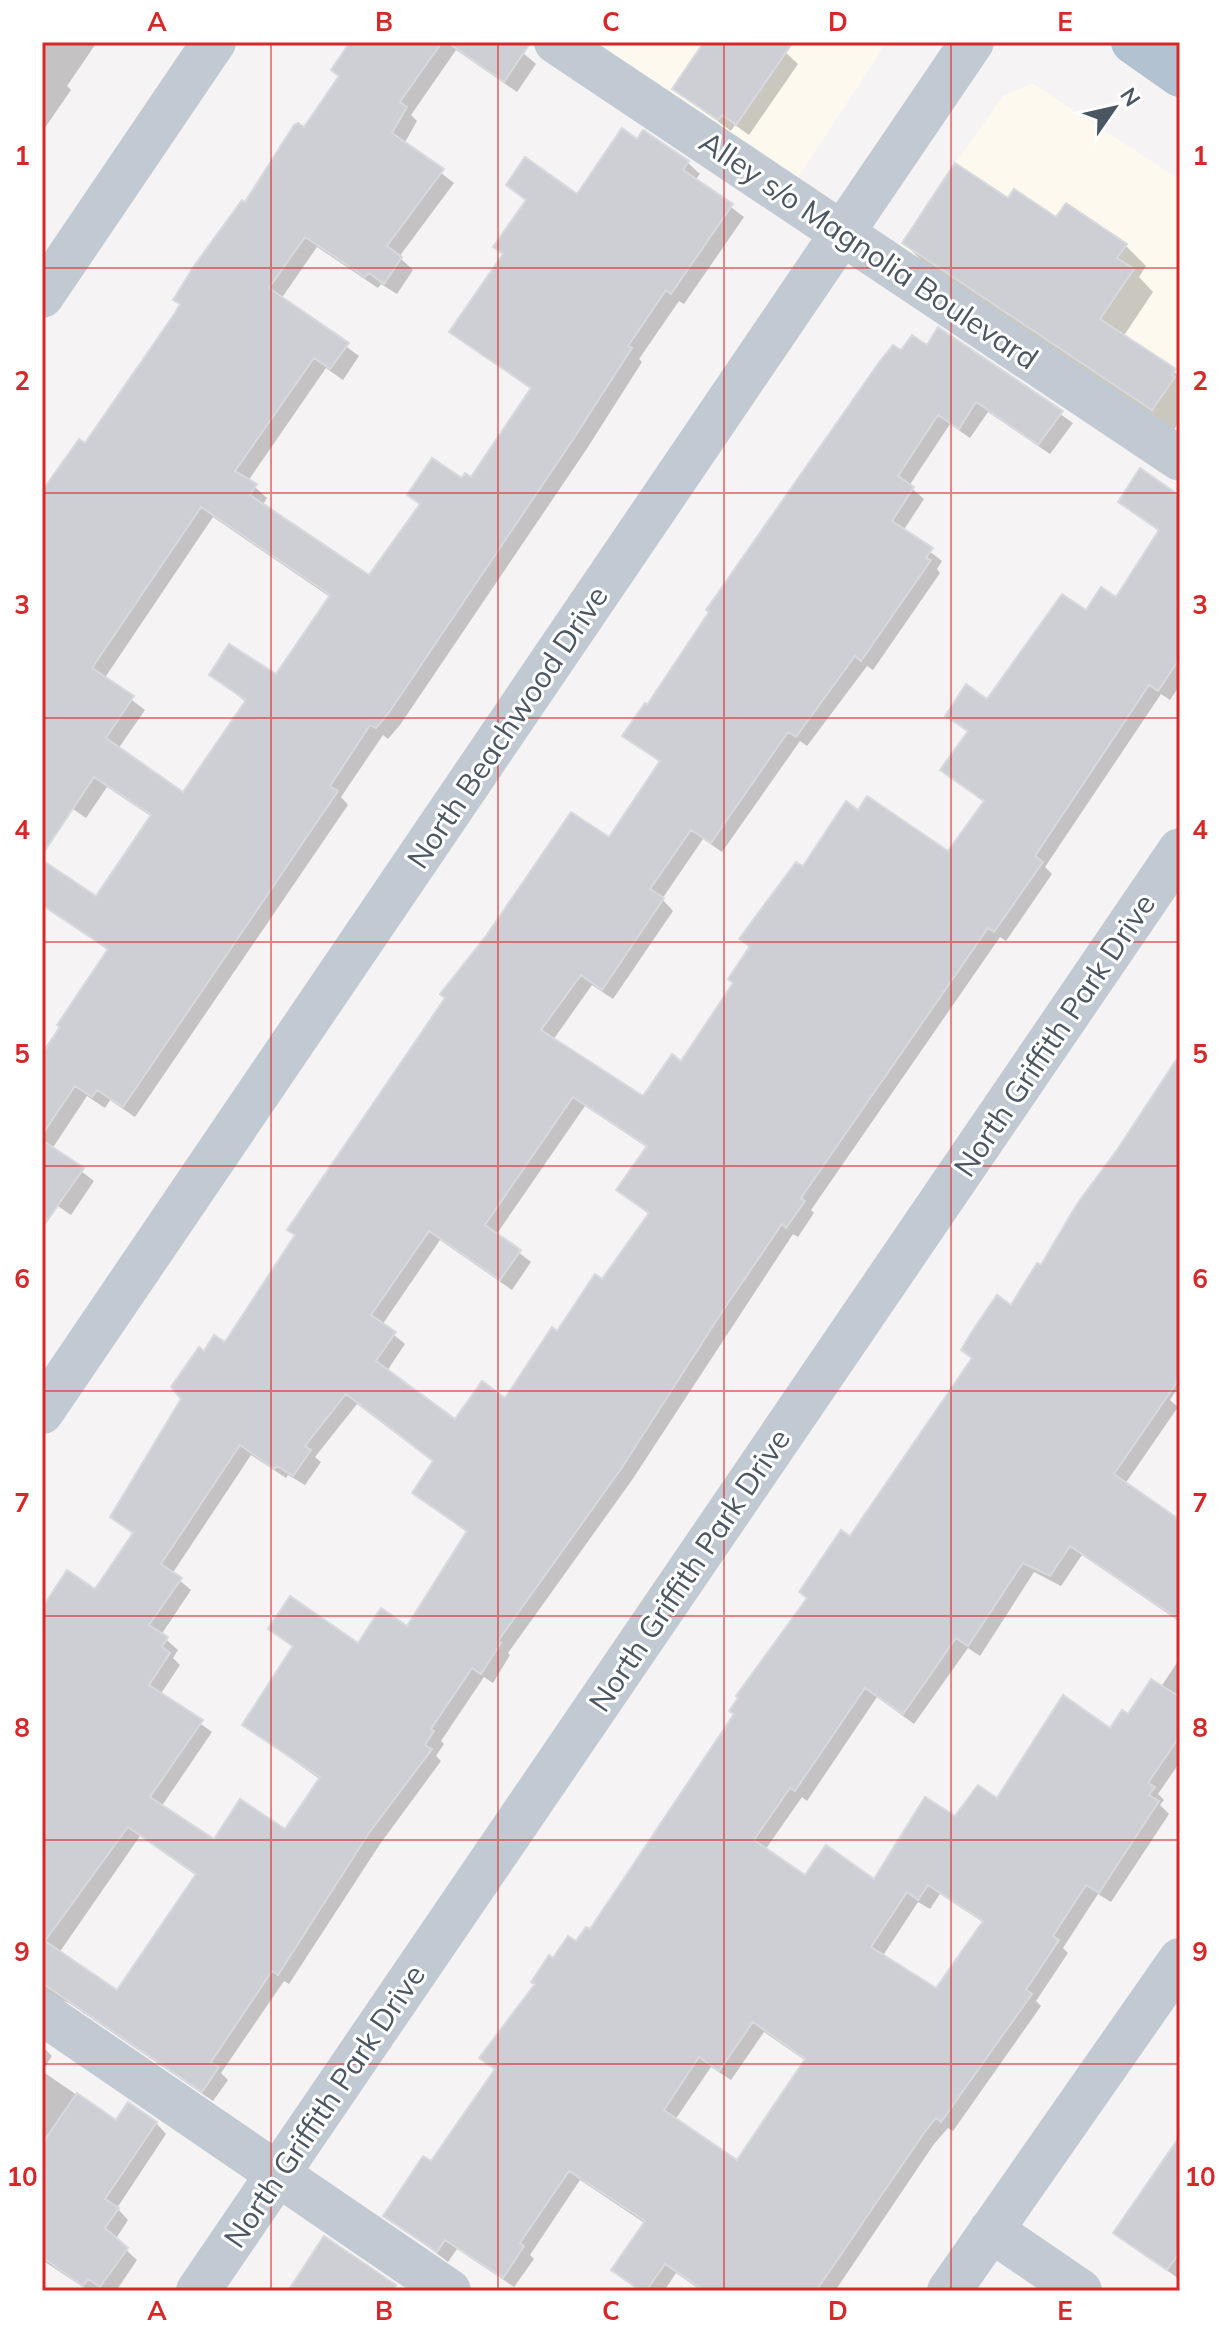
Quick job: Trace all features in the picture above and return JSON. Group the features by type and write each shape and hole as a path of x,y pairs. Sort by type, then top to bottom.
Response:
{"main road":[{"path":"1133,42 1180,75"}],"street":[{"path":"42,296 214,42"},
{"name":"Alley s/o Magnolia Boulevard","path":"556,42 1180,459"},
{"name":"North Beachwood Drive","path":"42,1412 972,42"},
{"name":"North Griffith Park Drive","path":"198,2291 1180,850"},
{"path":"949,2291 1180,1960"},
{"path":"42,2013 449,2291"},
{"path":"991,2230 1080,2291"}],"shaded area":[{"path":"590,42 887,42 797,179"},
{"path":"1032,83 1180,180 1180,433 897,246 1003,96"}],"building":[{"path":"350,42 442,42 400,102 407,107 392,133 444,169 387,246 402,257 384,284 369,273 365,277 305,237 269,288 349,343 330,369 314,358 235,471 257,484 250,495 369,575 420,504 407,495 432,458 462,478 465,473 471,477 531,388 449,332 503,254 493,247 526,200 506,185 525,157 577,194 622,128 637,139 643,130 689,161 683,170 733,204 671,294 666,290 628,346 632,348 574,438 388,714 376,728 370,725 330,786 338,791 123,1107 97,1090 92,1097 75,1086 42,1135 42,1055 60,1027 57,1025 108,949 42,905 42,860 96,896 151,815 94,777 42,855 42,491 79,439 85,443 175,313 180,304 173,300 194,266 242,200 245,202 294,125 298,123 304,127 339,76 331,70","holes":["201,507 330,595 276,674 229,644 209,675 246,700 183,792 106,738 134,696 92,668"]},
{"path":"447,42 531,42 504,82"},
{"path":"704,42 793,42 736,125 722,115 718,120 672,89"},
{"path":"955,163 1008,198 1014,189 1056,217 1066,203 1127,244 1117,258 1134,269 1100,319 1176,369 1172,375 1175,377 1152,410 902,243"},
{"path":"938,327 1063,411 1038,445 976,402 959,429 938,415 898,476 914,487 892,521 933,548 926,558 931,560 861,661 855,656 796,737 788,732 711,843 691,830 650,889 664,898 602,990 581,975 541,1030 643,1096 672,1054 681,1061 733,983 728,979 750,946 739,939 796,862 803,866 846,801 858,810 867,796 948,851 984,801 940,770 968,731 945,716 966,684 987,699 1062,594 1086,610 1101,587 1116,597 1159,530 1118,502 1140,468 1180,496 1180,658 1158,691 1149,685 1035,856 1043,862 994,932 988,928 801,1198 805,1201 786,1228 782,1224 621,1469 498,1641 501,1643 481,1674 472,1668 431,1729 434,1731 425,1745 432,1749 369,1833 278,1975 272,1971 211,2062 219,2067 202,2092 42,1983 42,1608 67,1570 95,1589 133,1533 110,1517 181,1399 171,1387 199,1347 204,1351 214,1335 225,1342 295,1235 287,1230 445,998 440,994 486,936 571,812 609,837 660,761 622,736 645,703 647,705 709,612 706,610 880,361 893,345 901,350 912,335 927,345","holes":["573,1097 647,1146 616,1190 649,1213 602,1279 595,1274 557,1331 552,1327 505,1398 482,1381 455,1419 376,1361 396,1332 371,1315 429,1231 500,1280 521,1250 485,1225","346,1394 433,1461 412,1493 467,1531 407,1626 381,1608 358,1643 290,1596 268,1629 293,1646 242,1725 320,1777 285,1829 240,1799 214,1839 150,1797 203,1720 149,1685 170,1653 162,1647 168,1637 149,1625 182,1578 161,1564 240,1445 274,1469 277,1466 293,1476 311,1450 305,1446","128,1827 196,1874 117,1990 45,1941"]},
{"path":"1180,1054 1180,1378 1114,1474 1180,1520 1180,1620 1070,1546 1050,1576 1023,1563 968,1646 956,1638 903,1714 865,1688 795,1791 790,1788 754,1840 805,1875 826,1845 874,1879 925,1797 955,1816 978,1785 997,1798 1063,1695 1110,1728 1122,1710 1128,1714 1151,1679 1180,1697 1180,1736 1148,1783 1155,1787 1149,1795 1159,1801 1099,1893 1086,1885 1053,1936 1059,1940 1026,1990 1032,1994 941,2122 936,2118 924,2133 816,2291 705,2291 665,2264 646,2291 641,2291 611,2270 645,2221 569,2171 520,2243 524,2246 503,2278 445,2240 437,2252 383,2216 423,2156 431,2161 495,2069 479,2058 535,1984 531,1982 549,1955 553,1958 568,1936 576,1941 586,1927 590,1929 734,1714 729,1711 738,1698 736,1696 807,1598 799,1592 841,1530 850,1536 972,1358 961,1350 971,1333 997,1295 1011,1305 1037,1263 1041,1265 1077,1204 1117,1150","holes":["928,1885 983,1921 936,1988 871,1947 907,1892 918,1900","753,2022 805,2059 737,2160 664,2110 699,2057 719,2071"]},
{"path":"42,1140 84,1168 42,1228"},
{"path":"77,2093 116,2120 128,2102 157,2122 105,2199 119,2208 105,2228 128,2248 100,2287 88,2279 83,2286 42,2257 42,2144"},
{"path":"1180,2136 1180,2252 1167,2270 1113,2233"},
{"path":"324,2236 396,2285 393,2291 288,2291"}]}
